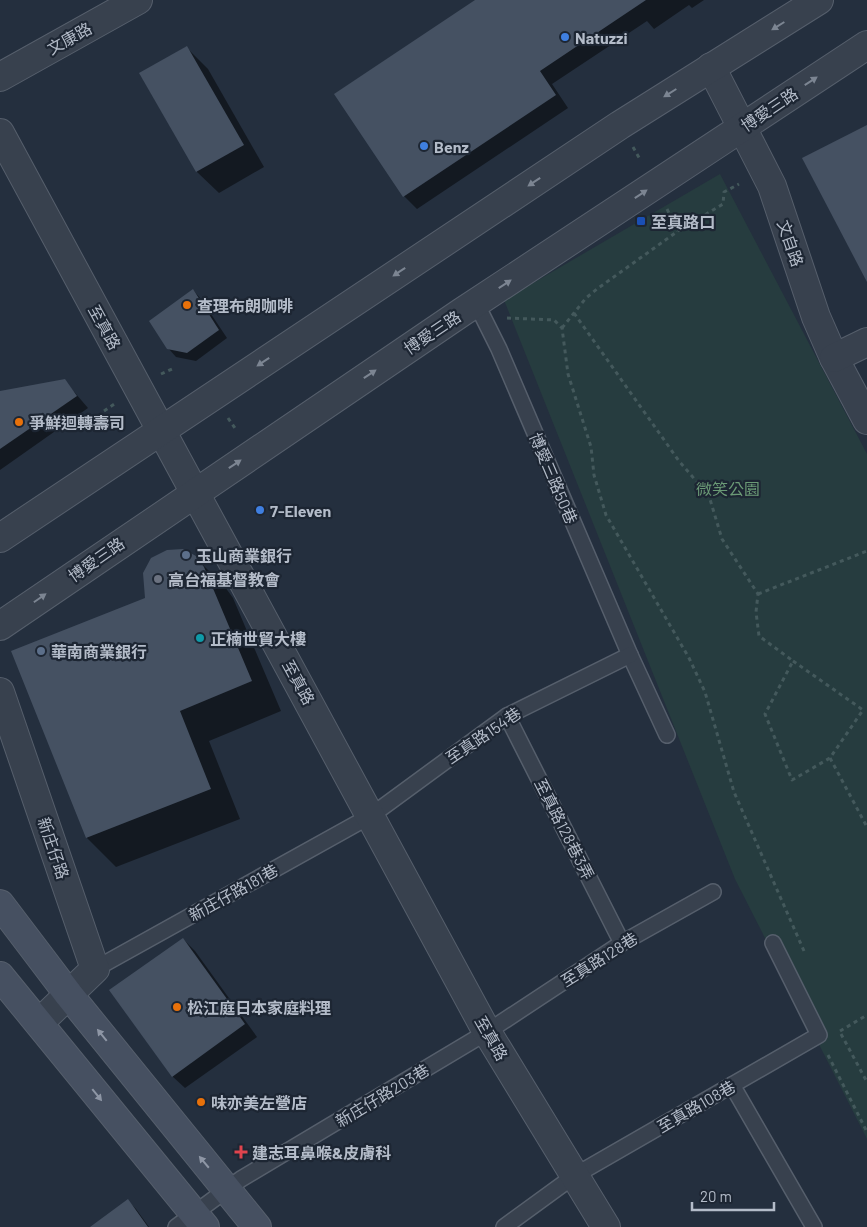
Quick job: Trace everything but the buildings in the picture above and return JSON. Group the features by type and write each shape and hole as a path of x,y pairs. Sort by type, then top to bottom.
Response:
{"street":[{"name":"文康路","path":"0,77 138,0"},
{"path":"0,538 612,130 819,0"},
{"name":"博愛三路","path":"0,626 476,303 867,44"},
{"name":"文自路","path":"711,67 772,186 816,317 834,358 867,420"},
{"name":"至真路","path":"0,134 372,815 487,1032 606,1227"},
{"path":"834,358 867,342"},
{"name":"新庄仔路","path":"0,692 95,969"},
{"path":"0,904 69,995 257,1227"},
{"path":"39,1023 95,969"},
{"path":"0,976 39,1023 192,1222"}],"lane":[{"name":"博愛三路50巷","path":"476,303 499,349 630,655 667,735"},
{"name":"至真路154巷","path":"372,815 507,716 630,655"},
{"name":"至真路128巷3弄","path":"507,716 622,943"},
{"name":"新庄仔路181巷","path":"95,969 372,815"},
{"name":"至真路128巷","path":"487,1032 622,943 712,892"},
{"path":"773,943 819,1035"},
{"name":"新庄仔路203巷","path":"192,1222 226,1189 487,1032"},
{"name":"至真路108巷","path":"504,1227 574,1176 819,1035"},
{"path":"732,1085 814,1227"}],"path":[{"path":"562,328 586,298 626,266 723,204"},
{"path":"574,313 679,460 709,496 722,539 758,594 756,612 759,636 865,709 830,758 792,780 766,714 793,661"},
{"path":"758,594 867,551"},
{"path":"830,758 867,827"},
{"path":"840,1031 867,1015"},
{"path":"819,1035 867,1132"}],"green space":[{"name":"微笑公園","path":"720,174 867,454 867,1139 735,879 504,300"}],"place":[{"name":"Natuzzi","path":"565,37"},
{"name":"Benz","path":"424,146"},
{"name":"至真路口","path":"641,221"},
{"name":"查理布朗咖啡","path":"187,305"},
{"name":"爭鮮迴轉壽司","path":"19,422"},
{"name":"7-Eleven","path":"260,510"},
{"name":"玉山商業銀行","path":"186,555"},
{"name":"高台福基督教會","path":"158,579"},
{"name":"正楠世貿大樓","path":"200,638"},
{"name":"華南商業銀行","path":"41,651"},
{"name":"松江庭日本家庭料理","path":"177,1007"},
{"name":"味亦美左營店","path":"201,1102"},
{"name":"建志耳鼻喉&皮膚科","path":"241,1152"}]}
